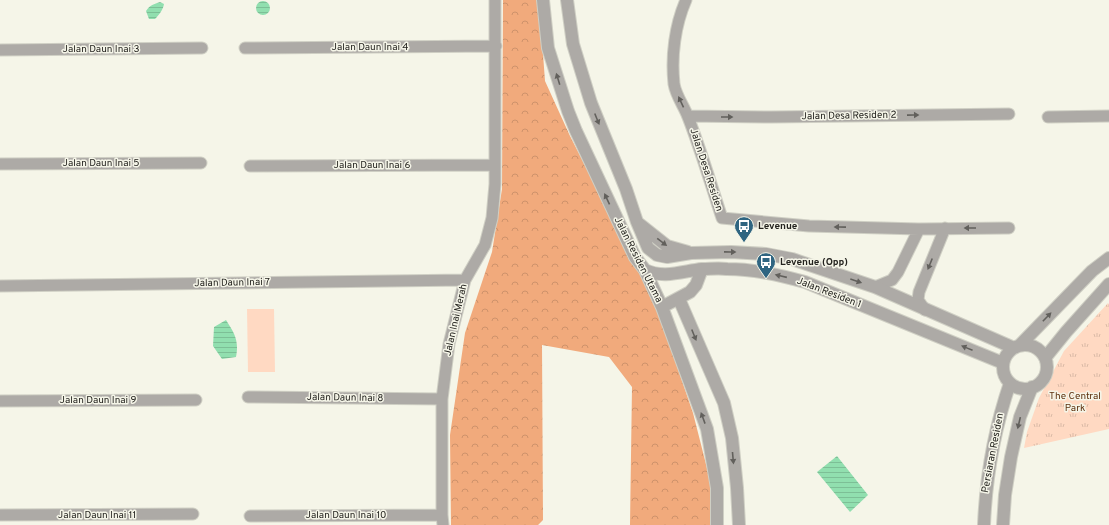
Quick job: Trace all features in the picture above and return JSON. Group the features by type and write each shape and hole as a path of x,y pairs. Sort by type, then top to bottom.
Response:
{"street":[{"name":"Jalan Inai Merah","path":"443,520 442,399 449,344 465,280 485,245 489,234 494,199 496,46 495,0"},
{"name":"Jalan Residen Utama","path":"544,0 548,48 568,111 635,257 645,270 662,307 707,429 717,488 717,525"},
{"name":"Jalan Residen Utama","path":"567,0 574,44 591,103 648,248 657,256"},
{"name":"Jalan Desa Residen","path":"686,0 682,10 673,61 674,85 688,116 722,218 809,226 919,229 1009,228"},
{"name":"Jalan Daun Inai 4","path":"245,48 496,46"},
{"name":"Jalan Daun Inai 3","path":"0,50 202,48"},
{"name":"Jalan Desa Residen 2","path":"688,116 772,117 1009,114"},
{"path":"1048,117 1109,116"},
{"name":"Jalan Daun Inai 5","path":"0,164 201,162"},
{"name":"Jalan Daun Inai 6","path":"250,166 494,165"},
{"path":"637,222 667,246 691,253"},
{"path":"925,310 918,300 919,292 944,228"},
{"path":"874,287 892,280 898,272 919,229"},
{"name":"Jalan Residen 1","path":"657,256 667,257 691,253 731,252 766,254 799,262 874,287 925,310 1017,346"},
{"path":"645,270 657,256"},
{"path":"1017,346 1028,345 1035,347 1045,358 1046,372 1039,383 1032,387 1021,388 1010,383 1003,370 1005,357 1092,271 1109,258"},
{"path":"662,307 690,292 696,285 702,269"},
{"name":"Jalan Residen 1","path":"645,270 652,273 661,274 675,274 702,269 746,270 766,272 805,282 1003,363"},
{"name":"Jalan Daun Inai 7","path":"0,286 465,280"},
{"path":"1045,358 1109,284"},
{"name":"Jalan Residen Utama","path":"679,299 724,403 732,438 739,525"},
{"name":"Persiaran Residen","path":"984,525 986,486 994,437 1010,383"},
{"name":"Persiaran Residen","path":"1003,525 1004,495 1011,456 1020,416 1032,387"},
{"name":"Jalan Daun Inai 8","path":"248,397 442,399"},
{"name":"Jalan Daun Inai 9","path":"0,401 196,400"},
{"name":"Jalan Daun Inai 11","path":"0,515 194,514"},
{"name":"Jalan Daun Inai 10","path":"250,516 443,520"}],"green space":[{"path":"503,0 539,0 545,81 570,136 657,308 693,413 710,480 712,525 630,525 632,387 609,357 542,345 543,520 538,525 451,525 450,435 465,333 492,252 502,189"},
{"name":"The Central Park","path":"1108,303 1109,429 1024,448 1027,432 1039,398 1064,351"},
{"path":"247,309 274,309 275,372 248,372"}],"shaded area":[{"path":"263,1 268,3 270,8 268,13 263,15 258,13 256,8 258,3"},
{"path":"160,2 164,4 161,12 155,19 149,19 146,11 154,4"},
{"path":"226,320 236,338 237,351 236,357 222,359 213,346 214,327"},
{"path":"837,456 868,495 850,512 817,472"}],"place":[{"name":"Levenue","path":"744,243"},
{"name":"Levenue (Opp)","path":"766,279"}]}
